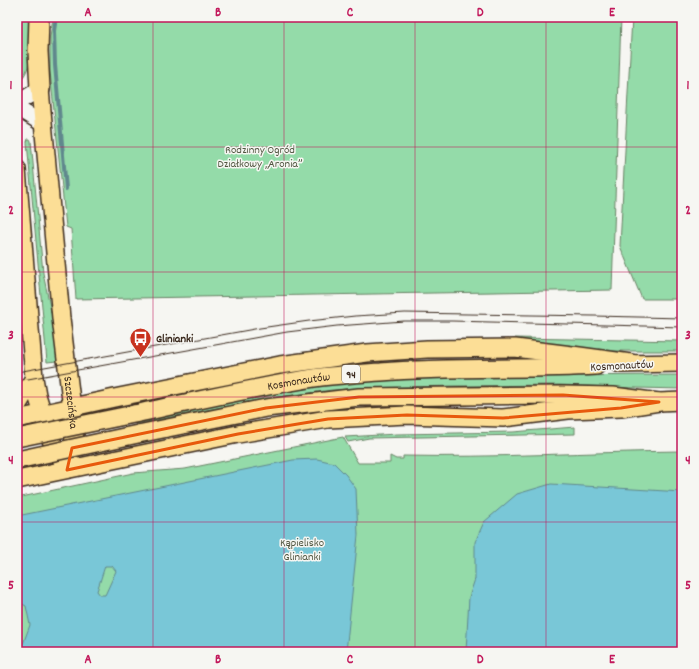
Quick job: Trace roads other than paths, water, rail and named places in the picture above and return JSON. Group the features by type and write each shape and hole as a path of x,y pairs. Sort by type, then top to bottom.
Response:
{"highway":[{"path":"39,17 38,44 40,89"}],"main road":[{"name":"Szczecińska","path":"40,89 62,318 75,434 67,470"},
{"path":"17,169 34,378 37,395 50,440 67,470"},
{"path":"17,419 280,365 367,353 427,349 515,348 631,363"},
{"name":"Kosmonautów","path":"17,438 265,386 322,377 443,369 572,367 631,363 682,363"},
{"path":"17,406 34,378"},
{"name":"Kosmonautów","path":"17,460 266,408 359,397 535,394 613,396 659,402 682,402"},
{"path":"17,480 238,434 328,420 408,415 503,418 568,410 621,408 659,402"}],"street":[{"path":"17,103 40,89"},
{"path":"17,108 43,124"}],"water":[{"path":"317,459 334,463 346,475 356,489 358,535 346,652 17,652 17,649 23,644 30,625 26,606 17,601 17,516 293,460","holes":["105,566 112,566 116,571 105,595 100,595 97,591"]},
{"path":"551,484 682,492 682,652 466,652 469,597 475,579 475,542 484,522 517,494"}],"waterway":[{"path":"56,17 54,31 55,65 66,189"}],"tram line":[{"path":"17,372 260,328 355,316 405,313 682,318"},
{"path":"17,381 287,332 337,326 404,321 452,321 682,327"}],"place":[{"name":"Glinianki","path":"141,358"}],"park label":[{"name":"Rodzinny Ogród Działkowy „Aronia”","path":"260,156"},
{"name":"Kąpielisko Glinianki","path":"302,549"}]}
